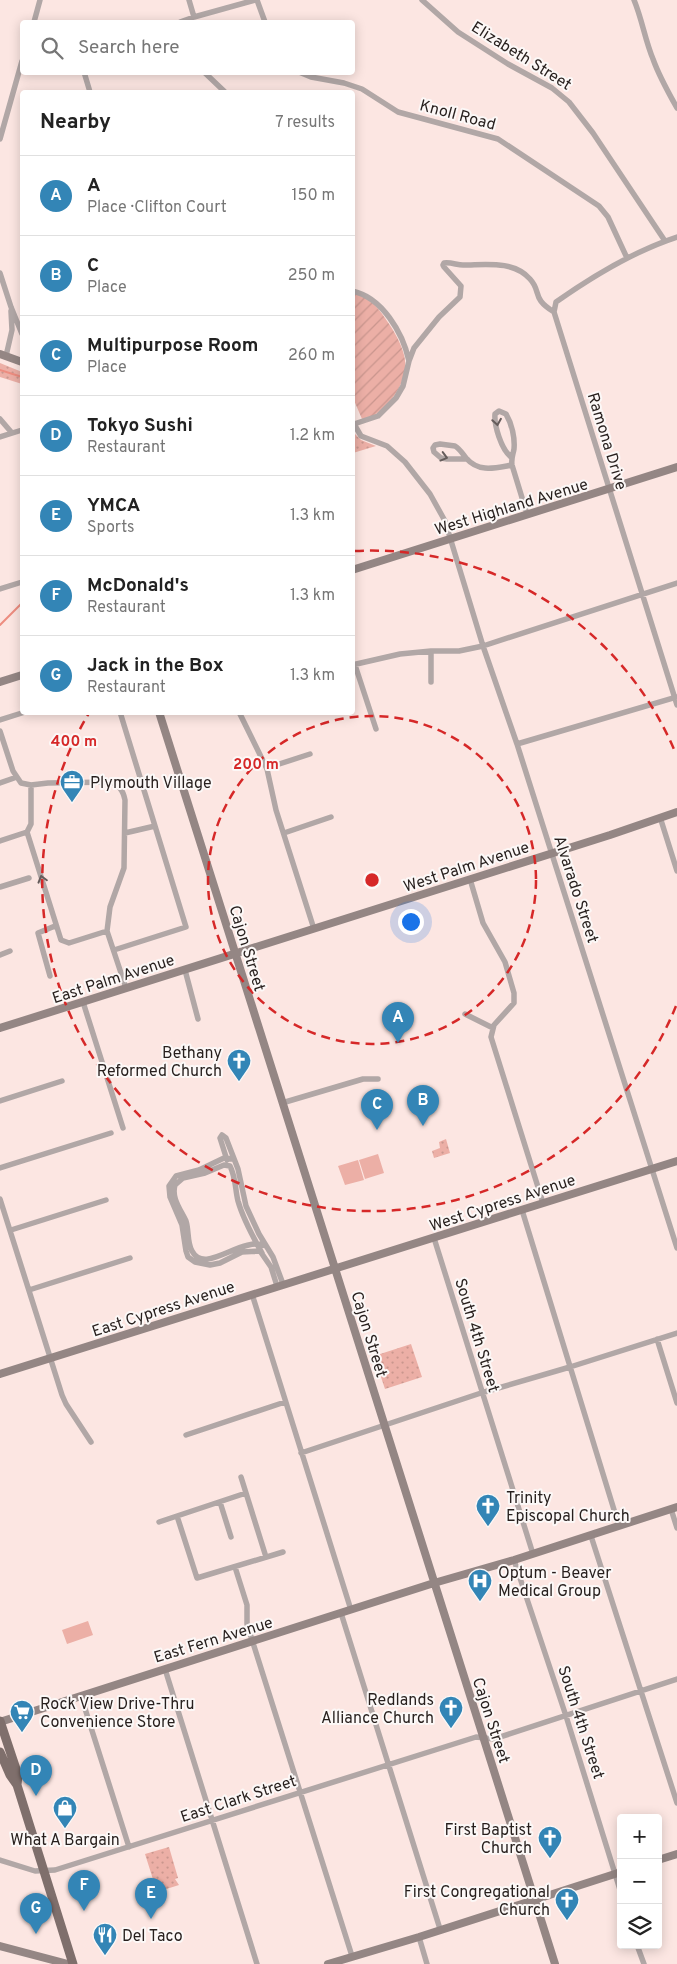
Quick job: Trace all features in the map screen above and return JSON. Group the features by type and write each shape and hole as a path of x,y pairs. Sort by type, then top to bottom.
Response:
{"main road":[{"path":"0,1722 18,1775 17,1785"},
{"path":"0,1752 2,1761 17,1785 73,1964"}],"street":[{"path":"35,20 40,0"},
{"path":"189,0 194,17"},
{"path":"187,20 256,0 264,20"},
{"name":"Elizabeth Street","path":"422,0 458,32 508,64 552,88 569,102 593,133 666,241"},
{"path":"634,0 642,20 652,58 663,84 677,108"},
{"path":"0,140 20,75"},
{"path":"85,75 89,90"},
{"path":"207,75 223,90"},
{"name":"Knoll Road","path":"306,75 362,89 398,112 498,139 599,206 608,217 627,258"},
{"path":"554,312 556,302 627,258 677,237"},
{"name":"Ramona Drive","path":"409,361 414,348 432,325 457,301 461,294 459,282 444,267 444,262 466,265 495,264 521,272 530,279 539,301 554,312 677,705"},
{"path":"0,273 20,329"},
{"path":"355,292 370,297 386,315 403,341 409,361 403,386 396,398 378,416 355,422"},
{"path":"11,307 12,330 3,355 20,361"},
{"path":"511,457 504,449 495,419 495,414 499,411 506,414 514,435 514,449 511,457 512,465 527,514"},
{"path":"0,419 12,433"},
{"name":"Alvarado Street","path":"355,426 361,436 386,446 405,462 430,494 442,514 677,1248"},
{"path":"0,438 20,431"},
{"path":"467,459 441,458 434,452 433,448 435,445 440,444 455,446 467,459 485,469 512,465"},
{"name":"West Highland Avenue","path":"355,569 677,467"},
{"path":"355,665 400,654 459,651 483,646 677,582"},
{"path":"0,588 20,583"},
{"path":"430,682 431,651"},
{"path":"355,668 376,729"},
{"path":"0,682 20,676"},
{"path":"517,744 676,698"},
{"path":"0,720 20,714"},
{"path":"114,950 186,927 121,715"},
{"name":"Cajon Street","path":"160,715 555,1964"},
{"path":"240,715 267,770 271,795 314,929"},
{"path":"0,731 16,777 21,783 30,785 48,783 114,783 124,794 124,868 110,907 107,931 126,988"},
{"path":"267,770 273,766 310,754"},
{"path":"0,783 16,777"},
{"path":"30,785 31,824 27,832 55,926 61,940 66,944 107,931"},
{"name":"West Palm Avenue","path":"235,953 551,854 677,812"},
{"path":"284,833 331,817"},
{"path":"660,817 677,871"},
{"path":"125,833 155,826"},
{"path":"0,841 27,832"},
{"path":"0,887 29,878"},
{"path":"470,879 484,923 505,962 514,993 514,1003 493,1028 492,1042 543,1203"},
{"path":"50,976 38,933 55,926"},
{"path":"0,954 10,952"},
{"name":"East Palm Avenue","path":"0,1028 235,953"},
{"path":"185,970 198,1019"},
{"path":"83,1002 122,1128"},
{"path":"465,1014 493,1028"},
{"path":"282,1103 363,1079 378,1079"},
{"path":"0,1101 62,1082"},
{"path":"0,1168 111,1133"},
{"path":"222,1135 226,1138 234,1159 246,1206 279,1270 280,1285 256,1243 239,1204 234,1178 220,1138 222,1135"},
{"path":"234,1159 226,1157 200,1170 176,1176 171,1182 169,1194 182,1224 186,1251 191,1259 198,1264 220,1263 242,1252 253,1250 262,1253"},
{"name":"West Cypress Avenue","path":"336,1269 677,1161"},
{"path":"230,1166 224,1165 180,1180 175,1185 174,1193 188,1227 191,1251 200,1260 208,1260 217,1258 238,1247 256,1243 266,1246"},
{"path":"0,1199 66,1404 91,1442"},
{"path":"11,1230 106,1200"},
{"path":"522,1210 619,1526"},
{"name":"South 4th Street","path":"434,1238 533,1554"},
{"path":"29,1290 130,1258"},
{"name":"East Cypress Avenue","path":"0,1374 336,1269"},
{"path":"252,1294 351,1610"},
{"path":"301,1453 481,1393 570,1367 677,1332"},
{"path":"657,1339 677,1403"},
{"path":"186,1435 285,1402"},
{"path":"241,1477 266,1557"},
{"path":"159,1522 246,1493"},
{"path":"220,1502 231,1537"},
{"path":"674,1508 677,1528"},
{"name":"East Fern Avenue","path":"0,1722 434,1583 591,1536 674,1508"},
{"path":"177,1516 197,1578 283,1552"},
{"path":"591,1536 677,1802"},
{"name":"South 4th Street","path":"514,1560 617,1869"},
{"path":"236,1567 248,1605 246,1620 252,1641 352,1956"},
{"path":"341,1613 440,1929"},
{"path":"165,1669 257,1964"},
{"name":"East Clark Street","path":"0,1860 35,1871 55,1870 476,1737 494,1739 677,1680"},
{"path":"81,1696 129,1847"},
{"path":"661,1859 677,1854"},
{"path":"328,1964 419,1937 617,1872"},
{"path":"419,1937 426,1964"},
{"path":"0,1946 68,1964"},
{"path":"639,1949 644,1964"}],"shaded area":[{"path":"355,294 368,299 380,311 399,342 405,363 403,380 389,403 375,415 362,419 355,403"},
{"path":"0,363 20,371 20,383 0,377"},
{"path":"355,434 361,440 376,446 355,452"},
{"path":"446,1139 450,1153 434,1158 432,1151 440,1148 439,1142"},
{"path":"378,1154 384,1173 365,1179 359,1160"},
{"path":"358,1160 364,1180 345,1185 338,1166"},
{"path":"411,1344 422,1377 385,1389 374,1356"},
{"path":"88,1621 93,1635 67,1644 62,1630"},
{"path":"169,1847 178,1878 175,1879 179,1885 157,1892 145,1854"}],"waterway":[{"path":"0,370 20,376"},
{"path":"0,625 20,605"}],"place":[{"name":"Plymouth Village","path":"72,803"},
{"name":"A","path":"398,1043"},
{"name":"Bethany Reformed Church","path":"239,1082"},
{"name":"C","path":"423,1126"},
{"name":"Multipurpose Room","path":"377,1130"},
{"name":"Trinity Episcopal Church","path":"488,1527"},
{"name":"Optum - Beaver Medical Group","path":"480,1602"},
{"name":"Redlands Alliance Church","path":"451,1729"},
{"name":"Rock View Drive-Thru Convenience Store","path":"22,1733"},
{"name":"Tokyo Sushi","path":"36,1796"},
{"name":"What A Bargain","path":"65,1829"},
{"name":"First Baptist Church","path":"550,1859"},
{"name":"McDonald's","path":"84,1911"},
{"name":"YMCA","path":"151,1919"},
{"name":"First Congregational Church","path":"567,1921"},
{"name":"Jack in the Box","path":"36,1934"},
{"name":"Del Taco","path":"105,1956"}]}
